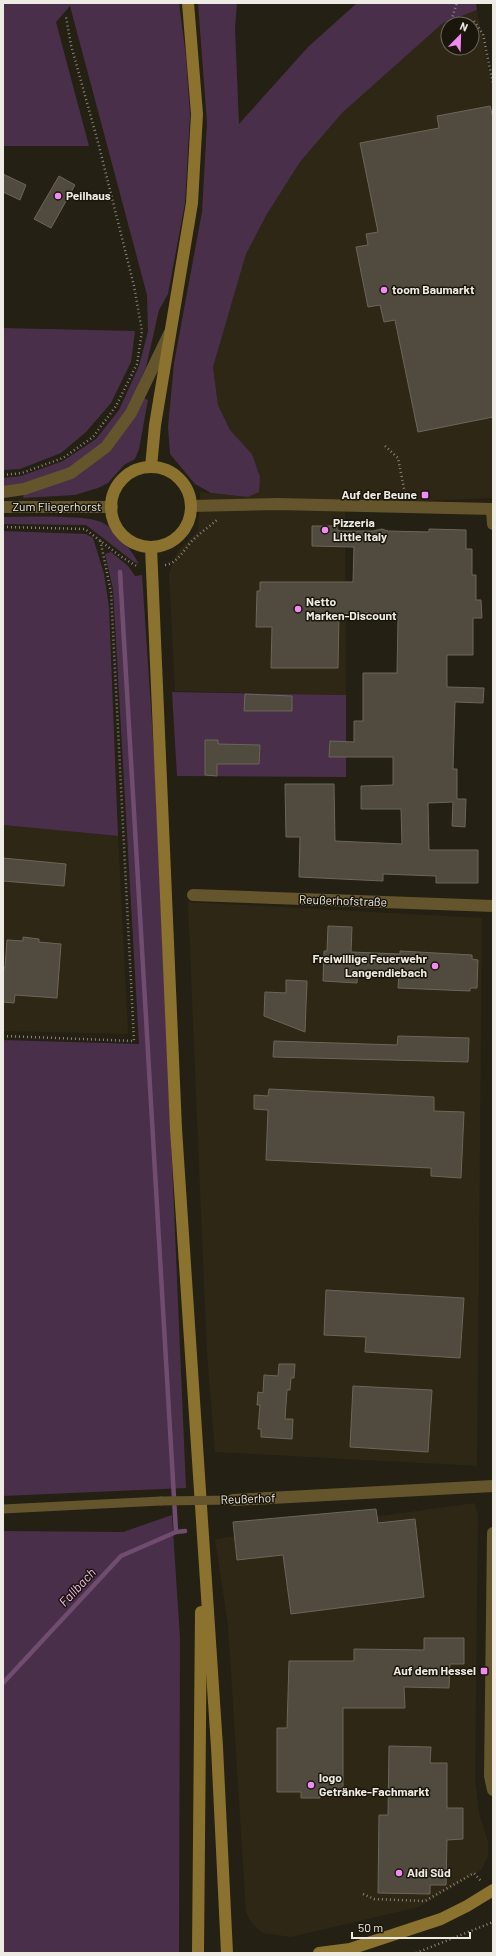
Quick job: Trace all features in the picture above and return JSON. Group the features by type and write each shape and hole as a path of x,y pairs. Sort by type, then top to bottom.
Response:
{"main road":[{"path":"151,467 154,425 192,203 197,114 188,3"},
{"path":"151,467 163,469 179,479 189,494 191,506 187,524 175,539 164,545 151,547 133,542 119,530 113,519 112,507 114,494 119,483 128,475 139,469 151,467"},
{"path":"151,547 176,1130 217,1762 227,1953"},
{"path":"198,1953 200,1646 203,1541"},
{"path":"319,1953 348,1951 441,1919 467,1906 493,1890"}],"street":[{"path":"3,492 24,489 71,472 106,447 131,413 171,329"},
{"name":"Zum Fliegerhorst","path":"3,506 112,507"},
{"path":"191,506 407,506 493,509 493,524"},
{"name":"Reußerhofstraße","path":"194,895 493,906"},
{"name":"Reußerhof","path":"233,1500 493,1486"},
{"path":"493,1533 490,1776 493,1790"}],"lane":[{"name":"Reußerhof","path":"3,1509 161,1500 233,1500"}],"path":[{"path":"453,16 457,3"},
{"path":"3,475 22,473 63,458 93,437 116,406 137,364 142,331 134,286 99,146 71,45 66,17"},
{"path":"480,30 483,34 493,84"},
{"path":"385,446 398,458 407,506"},
{"path":"3,527 85,529 100,539 120,556 138,567 152,567 169,565 180,555 194,539 218,519 220,505"},
{"path":"3,1036 134,1041 110,592 100,539"},
{"path":"363,1894 374,1899 425,1901 474,1873"},
{"path":"416,1953 493,1922"}],"shaded area":[{"path":"3,3 179,3 186,57 190,115 185,203 168,294 159,310 146,367 127,411 103,444 70,469 25,486 3,488 3,478 21,476 63,461 96,439 119,410 139,366 148,331 147,295 70,6 56,22 89,146 3,146"},
{"path":"198,3 237,3 235,28 239,124 308,47 357,3 476,3 477,10 461,16 440,16 440,26 342,113 300,162 267,214 246,254 213,367 218,405 230,430 252,454 260,477 259,492 248,497 211,493 195,484 170,454 168,427 174,363 202,212 207,123"},
{"path":"477,10 478,16 461,16"},
{"path":"480,25 493,91 493,498 345,504 346,695 175,691 169,573 178,551 198,531 200,492 248,497 252,454 230,430 218,405 213,367 246,254 267,214 300,162 342,113 440,26 440,56 480,56"},
{"path":"3,328 135,331 131,362 111,403 86,432 61,453 20,469 3,470"},
{"path":"144,398 148,400 139,449 135,459 124,465 108,483 98,488 75,495 23,498 24,494 72,478"},
{"path":"3,517 70,517 95,520 108,526 118,535 139,564 134,562 86,525 3,524"},
{"path":"3,531 86,534 93,538 104,574 109,607 118,836 3,825"},
{"path":"111,552 128,566 135,576 142,575 155,768 186,1488 3,1496 3,1040 139,1044 113,589 105,554"},
{"path":"172,692 346,695 346,777 177,776"},
{"path":"3,825 118,836 128,1034 3,1031"},
{"path":"188,902 482,918 477,1466 215,1452 207,1353"},
{"path":"474,1503 478,1514 475,1779 479,1813 488,1842 488,1857 481,1870 419,1907 291,1937 263,1933 252,1924 246,1912 228,1625 215,1539"},
{"path":"172,1515 180,1638 179,1953 3,1953 3,1531 123,1532"}],"building":[{"path":"490,106 493,118 493,417 418,432 395,320 384,322 380,305 368,307 356,247 368,245 366,234 378,232 360,143 439,128 437,116"},
{"path":"3,174 26,185 20,200 3,192"},
{"name":"Peilhaus","path":"59,176 75,185 51,228 34,219"},
{"path":"312,526 337,526 337,530 340,531 373,531 382,529 388,531 429,532 429,529 466,530 466,549 472,549 472,575 476,575 476,600 481,600 482,618 473,618 473,655 447,655 447,687 484,688 483,703 455,702 453,769 457,769 457,799 466,799 465,827 452,826 453,802 428,803 429,850 478,850 478,883 436,883 436,876 383,874 383,881 299,877 300,837 286,837 285,784 334,784 335,841 402,844 401,809 361,809 361,786 393,785 393,757 329,757 330,741 354,742 354,721 363,721 363,673 397,673 398,618 368,617 368,613 339,614 338,668 271,668 272,627 256,627 257,591 260,591 260,582 353,582 354,547 312,546"},
{"path":"245,694 292,696 292,711 244,711"},
{"path":"205,740 218,740 218,744 260,745 259,764 217,764 217,776 205,775"},
{"path":"3,858 66,864 64,886 3,881"},
{"path":"328,926 352,927 351,952 400,954 400,951 472,955 472,959 478,960 477,988 470,988 470,991 398,988 399,973 358,971 357,983 323,981 324,951 327,951"},
{"path":"23,937 39,939 39,942 61,944 57,998 15,995 14,1003 3,1002 3,968 5,968 7,940 23,941"},
{"path":"286,980 307,981 305,1032 264,1016 265,992 286,993"},
{"path":"398,1036 469,1038 468,1062 273,1057 274,1041 397,1045"},
{"path":"269,1089 434,1097 434,1111 464,1112 461,1178 431,1176 431,1168 266,1160 268,1110 254,1109 254,1095 268,1096"},
{"path":"326,1290 464,1298 460,1358 365,1352 366,1337 324,1335"},
{"path":"279,1364 295,1364 294,1378 291,1378 290,1390 287,1390 285,1419 293,1419 292,1439 261,1437 261,1429 258,1429 260,1405 257,1405 258,1392 263,1393 264,1375 278,1376"},
{"path":"353,1386 432,1390 428,1452 350,1447"},
{"path":"376,1509 378,1523 415,1519 424,1597 291,1614 283,1555 237,1560 233,1522"},
{"path":"424,1638 464,1638 464,1664 450,1664 449,1688 404,1687 405,1708 343,1708 343,1792 320,1792 320,1798 301,1798 301,1792 277,1792 277,1728 287,1728 289,1661 354,1661 354,1649 424,1650"},
{"path":"389,1746 431,1747 430,1763 447,1763 447,1808 463,1808 463,1839 447,1840 446,1885 430,1885 430,1894 378,1893 379,1815 388,1815"}],"waterway":[{"path":"120,572 176,1532"},
{"name":"Fallbach","path":"3,1683 121,1556 176,1532 185,1531"}],"place":[{"name":"Peilhaus","path":"58,196"},
{"name":"toom Baumarkt","path":"384,290"},
{"name":"Auf der Beune","path":"425,495"},
{"name":"Pizzeria Little Italy","path":"325,530"},
{"name":"Netto Marken-Discount","path":"298,609"},
{"name":"Freiwillige Feuerwehr Langendiebach","path":"435,966"},
{"name":"Auf dem Hessel","path":"484,1671"},
{"name":"logo Getränke-Fachmarkt","path":"311,1785"},
{"name":"Aldi Süd","path":"399,1873"}]}
